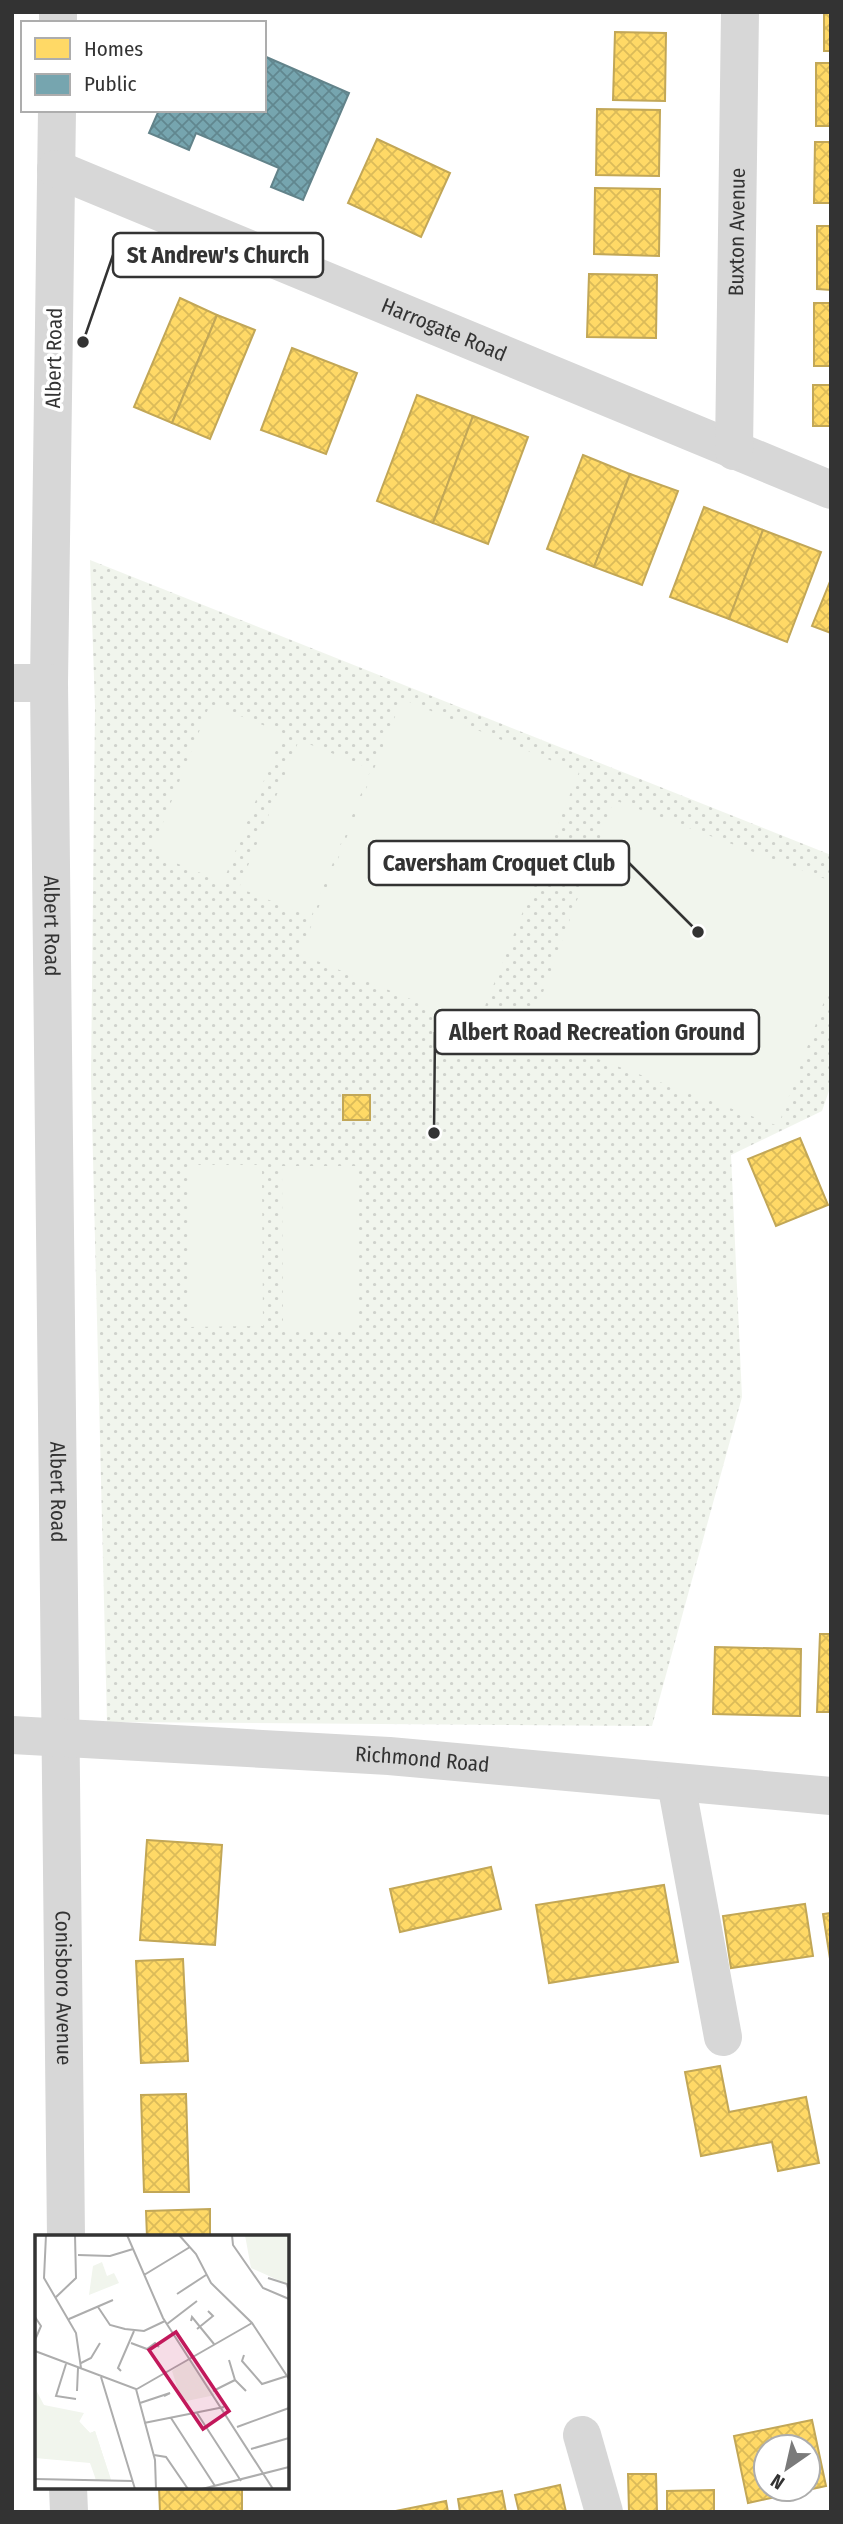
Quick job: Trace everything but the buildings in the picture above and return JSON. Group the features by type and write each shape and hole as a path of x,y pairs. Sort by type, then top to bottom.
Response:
{"street":[{"name":"Buxton Avenue","path":"734,451 740,12"},
{"name":"Albert Road","path":"57,112 31,683 62,1739"},
{"name":"Harrogate Road","path":"56,169 831,490"},
{"name":"Richmond Road","path":"12,1735 389,1756 831,1796"},
{"name":"Conisboro Avenue","path":"62,1739 66,2235"},
{"path":"676,1783 723,2037"},
{"path":"582,2435 604,2512"},
{"path":"68,2489 69,2512"}],"shaded area":[{"path":"90,560 831,855 831,1085 822,1111 731,1155 742,1397 652,1726 107,1722 91,1078 95,707"},
{"path":"402,699 579,772 477,1026 300,954"},
{"path":"210,704 283,733 223,882 151,853"},
{"path":"299,740 371,769 311,917 239,888"},
{"path":"614,800 831,881 831,983 778,1126 528,1033"},
{"path":"188,1165 262,1165 263,1326 189,1327"},
{"path":"282,1166 356,1166 357,1328 283,1328"}],"place":[{"name":"St Andrew's Church","path":"83,342"},
{"name":"Caversham Croquet Club","path":"698,932"},
{"name":"Albert Road Recreation Ground","path":"434,1133"}]}
